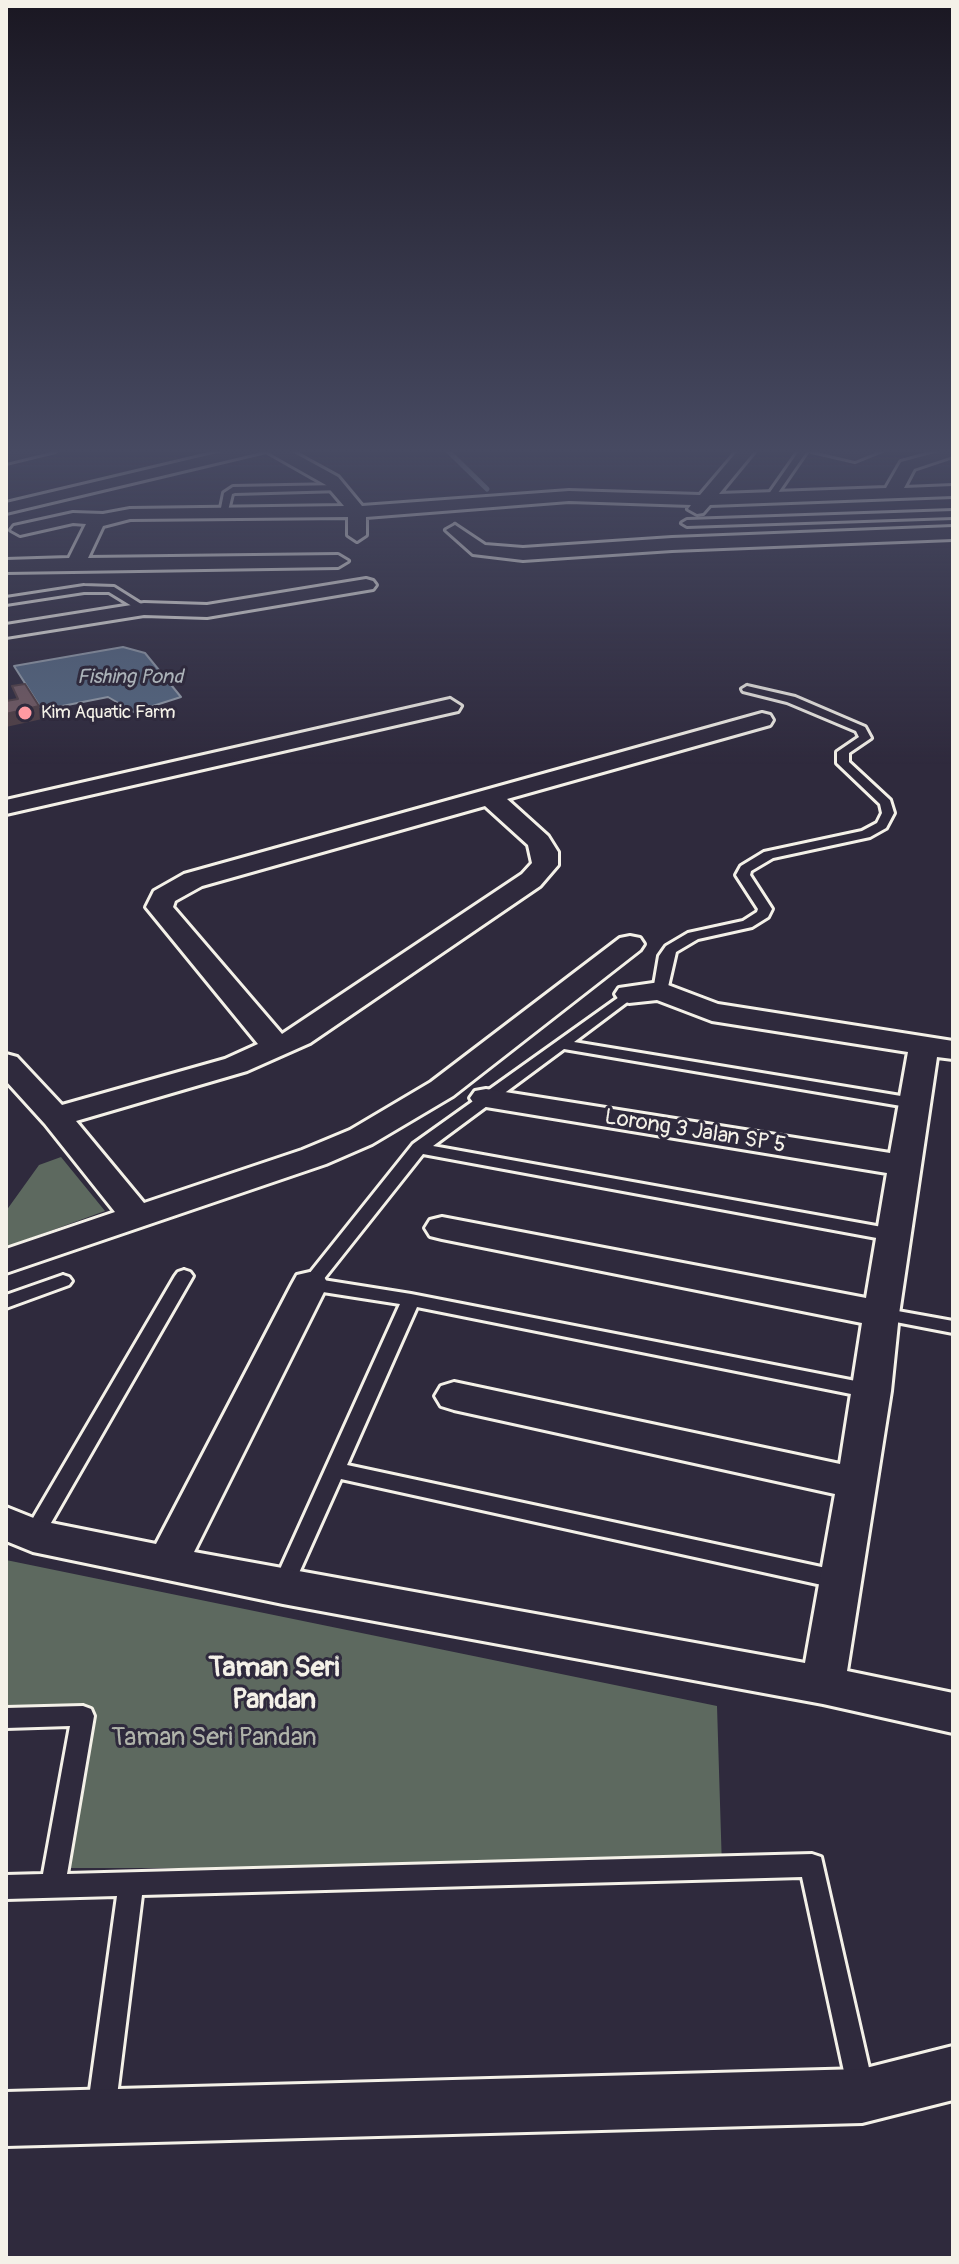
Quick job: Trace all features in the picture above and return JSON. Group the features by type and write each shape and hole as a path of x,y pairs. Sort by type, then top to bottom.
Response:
{"street":[{"path":"76,564 81,554"},
{"path":"6,566 338,561"},
{"path":"6,579 101,578"},
{"path":"6,631 144,609 207,611 366,585"},
{"path":"6,807 450,706"},
{"path":"277,1047 159,907 163,897 193,880 762,720"},
{"path":"56,1117 236,1065 277,1047 367,994 531,880 545,865 545,852 539,841 491,798"},
{"path":"6,1261 314,1157 361,1137 442,1089 630,944"},
{"path":"629,994 660,991 712,1012 938,1048 913,1103 872,1391 823,1685"},
{"path":"6,1063 56,1117 136,1216"},
{"name":"Lorong 3 Jalan SP 5","path":"486,1098 905,1166"},
{"path":"442,1228 881,1314"},
{"path":"168,1562 310,1284"},
{"path":"454,1396 856,1483"},
{"path":"19,1529 283,1587 823,1685 953,1713"},
{"path":"6,2119 862,2096 953,2073"}],"lane":[{"path":"6,601 84,589 111,589 144,609"},
{"path":"660,991 666,956 671,949 693,936 747,924 763,914 765,909 743,875 746,869 769,855 866,834 882,825 888,813 886,803 843,763 843,752 865,738 861,729 791,699 747,689"},
{"path":"629,994 419,1148 310,1284 411,1300 872,1391"},
{"path":"560,1044 913,1103"},
{"path":"419,1148 893,1235"},
{"path":"19,1529 184,1276"},
{"path":"6,1302 63,1281"},
{"path":"283,1587 411,1300"},
{"path":"881,1314 953,1327"},
{"path":"335,1470 841,1581"},
{"path":"6,1718 83,1716 53,1886"},
{"path":"6,1887 812,1865 862,2096"},
{"path":"100,2117 131,1884"}],"green space":[{"path":"61,1157 105,1211 6,1247 6,1211 39,1165"},
{"name":"Taman Seri Pandan","path":"6,1560 717,1706 722,1868 57,1868 83,1717 6,1718"}],"water":[{"name":"Fishing Pond","path":"123,647 145,653 181,697 134,712 108,697 42,710 14,666"}],"building":[{"path":"25,684 39,706 6,714 6,701 18,699 12,686"}],"place":[{"name":"Kim Aquatic Farm","path":"25,713"}],"district":[{"name":"Taman Seri Pandan","path":"274,1685"}]}
